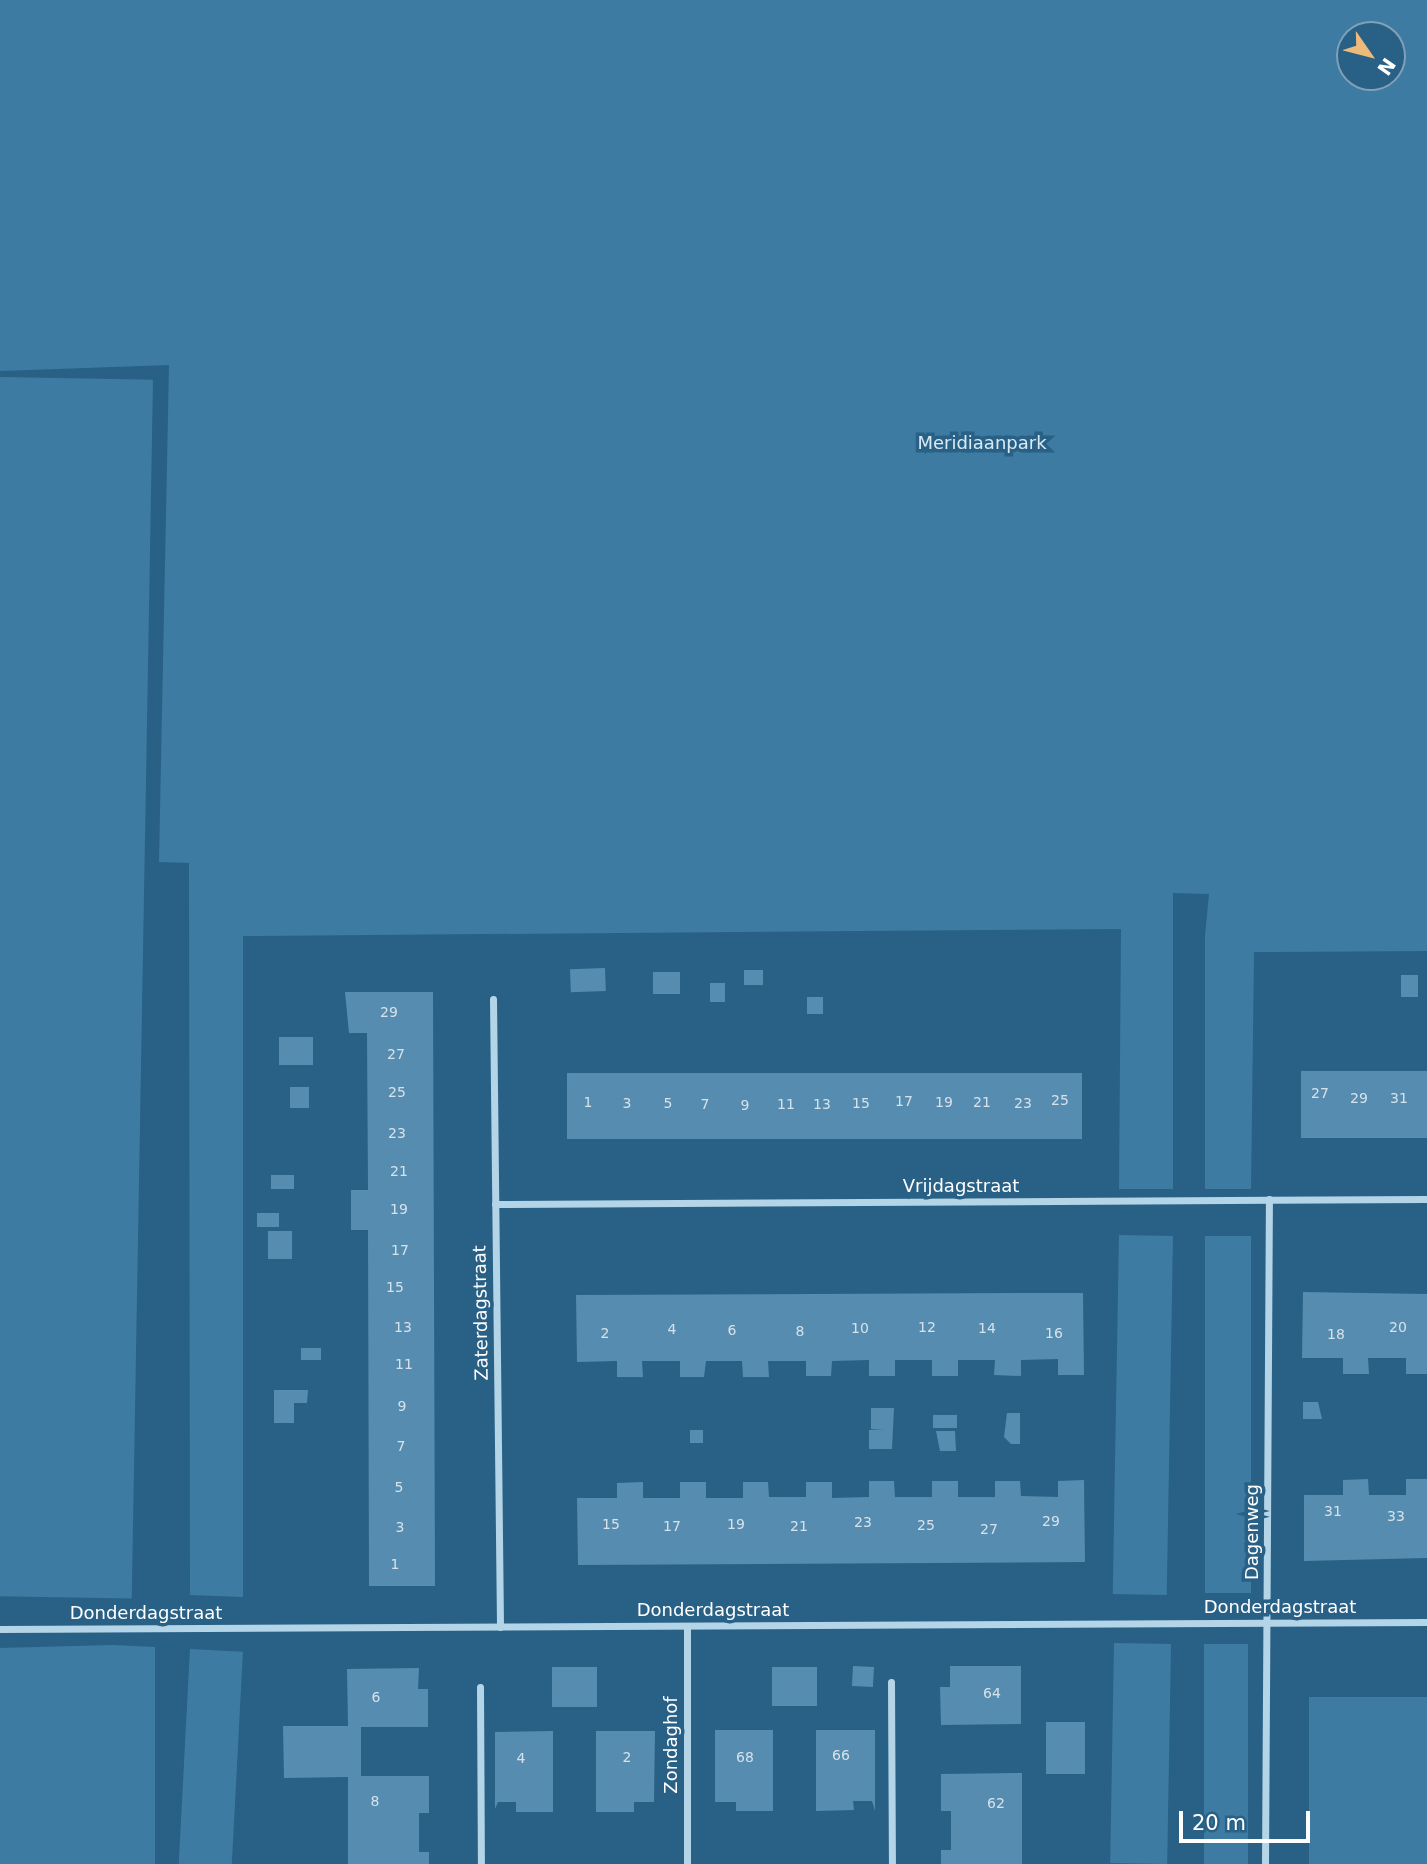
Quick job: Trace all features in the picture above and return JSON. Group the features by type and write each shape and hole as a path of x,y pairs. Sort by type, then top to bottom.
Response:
{"street":[{"name":"Zaterdagstraat","path":"493,999 500,1627"},
{"name":"Dagenweg","path":"1265,1864 1269,1199"},
{"name":"Vrijdagstraat","path":"495,1204 1427,1199"},
{"name":"Donderdagstraat","path":"0,1629 1427,1622"},
{"name":"Zondaghof","path":"687,1626 687,1864"},
{"path":"891,1682 892,1864"},
{"path":"480,1687 481,1864"}],"green space":[{"name":"Meridiaanpark","path":"0,0 1427,0 1427,951 1254,952 1251,1189 1205,1189 1205,936 1209,894 1173,893 1173,1189 1119,1189 1121,929 243,936 243,1597 190,1595 189,863 159,862 169,365 0,371"},
{"path":"0,377 153,380 132,1598 0,1596"},
{"path":"1119,1235 1173,1236 1167,1595 1113,1594"},
{"path":"1205,1236 1251,1236 1251,1593 1205,1593"},
{"path":"1114,1643 1171,1644 1167,1864 1110,1863"},
{"path":"1204,1644 1248,1644 1248,1864 1204,1864"},
{"path":"113,1645 155,1647 155,1864 0,1864 0,1648"},
{"path":"190,1649 243,1652 232,1864 179,1864"},
{"path":"1309,1697 1427,1697 1427,1864 1309,1864"}],"building":[{"path":"605,968 606,991 571,992 570,969"},
{"path":"744,970 763,970 763,985 744,985"},
{"path":"653,972 680,972 680,994 653,994"},
{"path":"1401,975 1418,975 1418,997 1401,997"},
{"path":"710,983 725,983 725,1002 710,1002"},
{"path":"345,992 433,992 435,1586 369,1586 368,1230 351,1230 351,1190 368,1190 367,1033 349,1033"},
{"path":"807,997 823,997 823,1014 807,1014"},
{"path":"279,1037 313,1037 313,1065 279,1065"},
{"path":"1301,1071 1427,1071 1427,1138 1301,1138"},
{"path":"567,1073 1082,1073 1082,1139 567,1139"},
{"path":"290,1087 309,1087 309,1108 290,1108"},
{"path":"271,1175 294,1175 294,1189 271,1189"},
{"path":"257,1213 279,1213 279,1227 257,1227"},
{"path":"268,1231 292,1231 292,1259 268,1259"},
{"path":"1303,1292 1427,1294 1427,1374 1406,1374 1406,1358 1368,1358 1369,1374 1343,1374 1343,1358 1302,1358"},
{"path":"1083,1293 1084,1375 1058,1375 1058,1359 1021,1360 1021,1376 994,1375 995,1360 958,1360 958,1376 932,1376 932,1360 895,1360 895,1376 869,1376 869,1360 832,1361 831,1376 806,1376 806,1361 768,1361 769,1377 743,1377 742,1361 706,1361 704,1377 680,1377 680,1361 642,1361 643,1377 617,1377 617,1361 577,1362 576,1295"},
{"path":"301,1348 321,1348 321,1360 301,1360"},
{"path":"274,1390 308,1390 307,1403 294,1403 294,1423 274,1423"},
{"path":"1303,1402 1318,1402 1322,1419 1303,1419"},
{"path":"871,1408 894,1408 892,1449 869,1449 869,1430 884,1429 871,1429"},
{"path":"1007,1413 1020,1413 1020,1444 1011,1444 1004,1437"},
{"path":"933,1415 957,1415 957,1428 933,1428"},
{"path":"690,1430 703,1430 703,1443 690,1443"},
{"path":"936,1431 955,1431 956,1451 940,1451"},
{"path":"1368,1479 1369,1495 1406,1495 1406,1479 1427,1479 1427,1558 1304,1561 1304,1495 1343,1495 1343,1480"},
{"path":"1084,1480 1085,1562 578,1565 577,1498 617,1498 617,1483 643,1482 643,1498 680,1498 680,1482 706,1482 706,1498 743,1498 743,1482 768,1482 769,1497 806,1497 806,1482 832,1482 832,1498 869,1497 869,1481 894,1481 895,1497 932,1497 932,1481 958,1481 958,1497 995,1497 995,1481 1020,1481 1021,1496 1058,1497 1058,1481"},
{"path":"853,1666 874,1667 873,1687 852,1686"},
{"path":"950,1666 1021,1666 1021,1724 941,1725 940,1687 950,1687"},
{"path":"552,1667 597,1667 597,1707 552,1707"},
{"path":"772,1667 817,1667 817,1706 772,1706"},
{"path":"419,1668 418,1689 428,1689 428,1727 361,1727 361,1776 429,1776 429,1813 419,1813 419,1852 429,1852 429,1864 348,1864 348,1777 284,1778 283,1726 348,1726 347,1669"},
{"path":"1046,1722 1085,1722 1085,1774 1046,1774"},
{"path":"715,1730 773,1730 773,1811 736,1811 736,1802 715,1802"},
{"path":"816,1730 875,1730 875,1811 872,1801 853,1801 854,1810 816,1811"},
{"path":"553,1731 553,1812 516,1812 516,1802 498,1802 495,1809 495,1732"},
{"path":"596,1731 655,1731 654,1802 634,1802 634,1812 596,1812"},
{"path":"1022,1773 1022,1864 941,1864 941,1850 951,1850 951,1811 941,1811 941,1774"}]}
